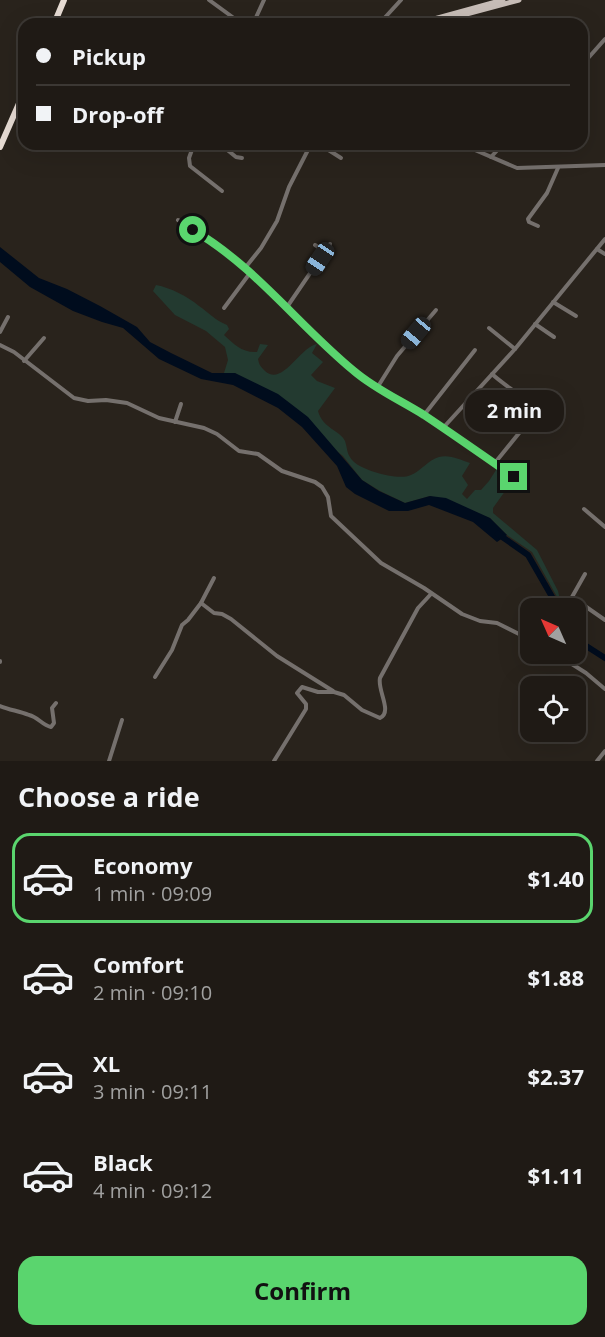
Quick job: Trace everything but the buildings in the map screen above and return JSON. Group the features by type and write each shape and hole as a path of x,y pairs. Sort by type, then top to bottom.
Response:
{"highway":[{"path":"56,18 64,0"},
{"path":"0,147 18,106"}],"main road":[{"path":"438,18 503,0"},
{"path":"452,18 519,0"}],"street":[{"path":"209,0 234,18"},
{"path":"256,18 264,0"},
{"path":"384,18 401,0"},
{"path":"588,58 605,39"},
{"path":"192,150 189,158 190,166 222,192"},
{"path":"228,150 242,158"},
{"path":"245,268 272,230 289,187 308,150"},
{"path":"328,150 341,158"},
{"path":"475,150 517,168 605,165"},
{"path":"491,157 497,150"},
{"path":"538,226 529,222 528,219 547,193 558,168"},
{"path":"178,220 204,236 245,268 333,353 377,388 424,415 514,477"},
{"path":"444,428 515,349 605,239"},
{"path":"287,307 330,244"},
{"path":"315,245 326,252"},
{"path":"597,249 605,254"},
{"path":"224,308 250,273"},
{"path":"553,302 576,316"},
{"path":"377,388 397,356 436,310"},
{"path":"0,332 8,317"},
{"path":"535,324 554,337"},
{"path":"489,328 515,349"},
{"path":"24,361 44,338"},
{"path":"0,345 14,352 74,398 88,401 124,402 159,418 209,430 239,450 258,454 282,471 307,478 320,485 328,497 332,517 381,563 470,618 497,623 520,634"},
{"path":"424,415 475,350"},
{"path":"492,374 538,413 494,464"},
{"path":"175,422 181,404"},
{"path":"584,509 605,528"},
{"path":"585,574 573,598 605,620"},
{"path":"155,677 172,651 182,625 201,603 214,578"},
{"path":"201,603 214,613 231,619 277,656 334,692 351,699 371,715 380,718 384,716 384,702 378,685 380,678 413,617 431,594"},
{"path":"572,664 605,689"},
{"path":"274,761 306,709 306,704 297,693 300,687 325,693 334,692"},
{"path":"0,706 29,714 51,726 54,723 52,708 56,703"},
{"path":"109,761 122,720"},
{"path":"597,761 605,751"}],"green space":[{"path":"156,285 194,302 227,325 229,329 224,335 243,349 257,352 260,344 268,345 258,359 262,368 271,375 284,370 317,344 312,353 323,362 311,375 317,381 335,388 318,411 320,417 327,426 343,437 350,457 365,469 406,477 439,457 459,459 470,463 462,476 468,485 462,494 467,499 475,490 481,490 498,467 513,480 493,508 493,513 537,550 560,598 532,552 507,535 490,518 430,496 405,503 362,480 343,456 235,373 224,373 228,360 225,347 206,331 175,315 153,291"}],"water":[{"path":"0,247 39,278 67,289 137,327 150,342 212,373 235,373 278,394 308,417 362,480 379,491 405,503 430,496 446,498 490,518 507,535 497,542 473,522 429,505 408,511 389,511 355,494 346,487 337,466 302,427 278,408 233,385 201,379 159,359 123,328 73,311 30,287 0,262"}],"waterway":[{"path":"498,534 528,555 553,598"},
{"path":"586,646 605,658"}],"route":[{"path":"193,230 204,236 261,282 355,372 382,392 433,421 514,477"}]}
